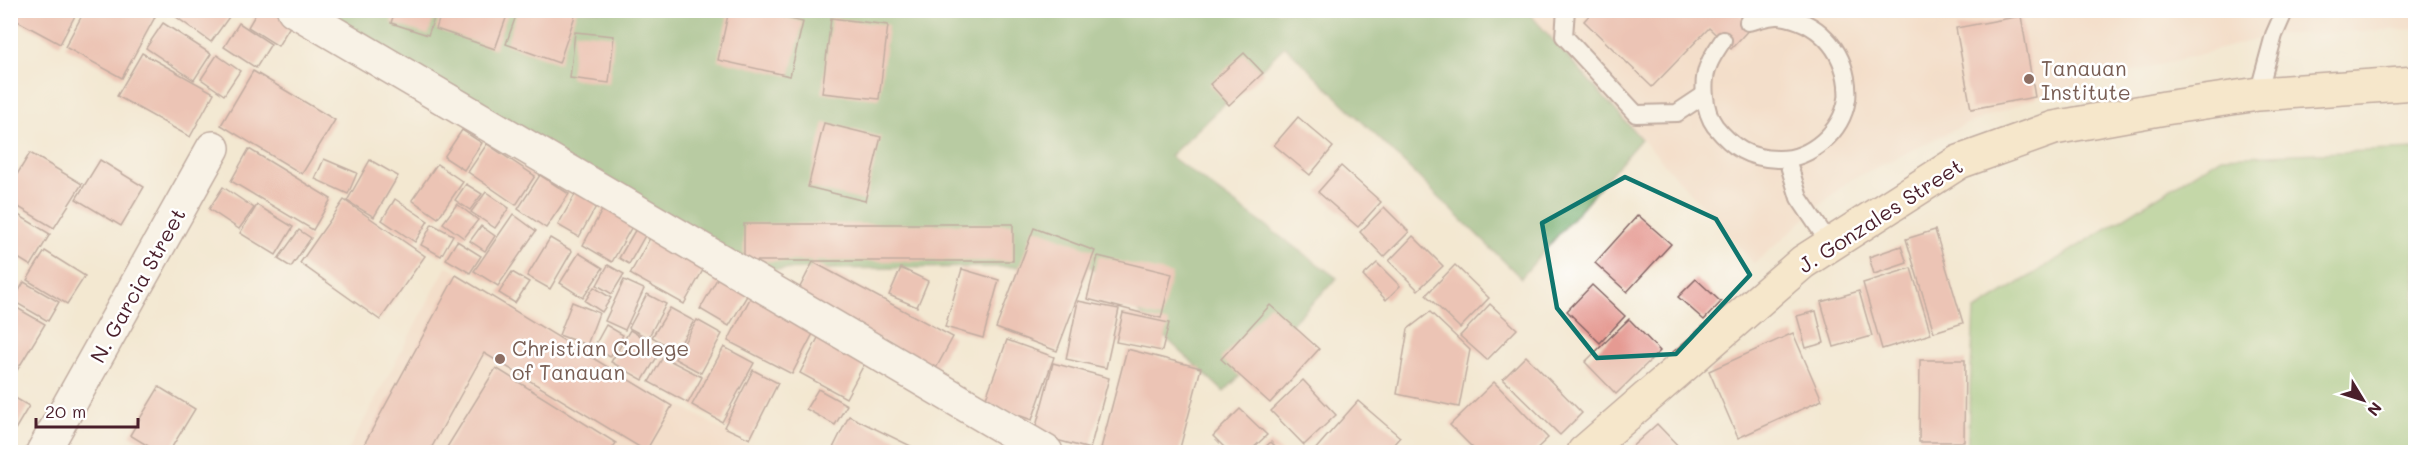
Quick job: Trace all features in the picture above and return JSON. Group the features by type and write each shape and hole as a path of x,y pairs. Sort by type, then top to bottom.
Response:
{"main road":[{"name":"J. Gonzales Street","path":"1584,453 1796,268 1959,162 2043,132 2165,108 2258,94 2415,83"}],"street":[{"path":"294,10 1046,453"},
{"name":"N. Garcia Street","path":"43,453 213,148"}],"lane":[{"path":"1566,10 1564,36 1636,114 1677,113 1704,95"},
{"path":"2258,94 2274,35 2285,10"},
{"path":"1723,40 1708,66 1704,95 1713,123 1732,145 1758,158 1787,159 1816,148 1837,127 1848,98 1845,68 1831,42 1808,23 1778,16 1748,22"},
{"path":"1787,159 1799,198 1830,244"}],"highlighted area":[{"path":"1625,177 1716,219 1750,275 1676,354 1597,358 1557,308 1542,223"}],"shaded area":[{"path":"2415,10 2416,29 2274,35 2044,95 1962,126 1848,181 1754,264 1527,11"},
{"name":"Christian College of Tanauan","path":"447,266 759,452 347,452"}],"green space":[{"path":"307,11 1527,11 1641,139 1521,278 1285,46 1170,156 1337,278 1224,392 1089,266 736,270"},
{"path":"2415,149 2415,452 1967,452 1974,311 2221,157"}],"building":[{"path":"10,10 78,10 60,44 10,17"},
{"path":"85,10 143,10 155,17 122,78 65,47"},
{"path":"179,10 234,10 211,42 175,16"},
{"path":"258,10 272,10 292,23 278,46 248,27"},
{"path":"395,10 437,10 428,35 391,23"},
{"path":"442,10 509,10 495,49 436,29"},
{"path":"518,10 577,10 559,63 506,44"},
{"path":"729,10 752,10 803,22 790,76 718,60"},
{"path":"1594,10 1736,10 1752,26 1731,49 1709,28 1652,87 1584,21"},
{"path":"2021,16 2035,97 1971,109 1956,28"},
{"path":"831,18 888,25 879,99 822,93"},
{"path":"163,23 211,54 194,80 146,48"},
{"path":"239,23 271,44 256,68 224,47"},
{"path":"575,32 614,36 609,83 570,78"},
{"path":"142,53 214,93 190,137 117,96"},
{"path":"1244,53 1263,73 1229,105 1210,84"},
{"path":"217,55 240,71 224,95 201,79"},
{"path":"253,71 335,120 302,174 221,125"},
{"path":"1298,117 1333,147 1310,175 1274,145"},
{"path":"824,123 881,137 865,201 808,187"},
{"path":"462,130 482,143 464,170 444,157"},
{"path":"487,144 535,176 516,205 468,172"},
{"path":"249,149 331,199 313,230 231,181"},
{"path":"30,153 82,184 54,228 10,202 10,186"},
{"path":"324,159 357,173 348,194 315,179"},
{"path":"100,160 144,187 121,226 76,199"},
{"path":"370,160 398,176 374,217 347,201"},
{"path":"437,164 463,182 438,218 412,200"},
{"path":"1341,166 1381,202 1358,227 1318,192"},
{"path":"540,175 569,194 546,228 518,209"},
{"path":"466,184 482,194 470,210 455,200"},
{"path":"223,187 254,208 239,229 209,209"},
{"path":"577,191 598,203 579,237 558,225"},
{"path":"486,192 509,208 495,228 471,212"},
{"path":"395,199 428,221 415,242 382,220"},
{"path":"344,200 425,256 380,320 300,263"},
{"path":"457,204 478,220 464,238 443,223"},
{"path":"257,205 293,227 276,255 240,233"},
{"path":"605,205 635,221 612,262 583,245"},
{"path":"1384,207 1409,232 1384,257 1360,232"},
{"path":"10,210 50,234 31,266 10,253"},
{"path":"513,214 536,231 498,286 474,271"},
{"path":"1638,215 1671,244 1627,292 1595,263"},
{"path":"432,224 453,235 441,256 421,245"},
{"path":"744,224 1013,224 1013,261 744,261"},
{"path":"481,226 495,236 485,251 470,241"},
{"path":"637,227 647,232 629,264 619,258"},
{"path":"1034,228 1095,251 1057,351 996,328"},
{"path":"299,230 311,238 291,267 278,259"},
{"path":"1935,230 1963,323 1934,332 1906,239"},
{"path":"654,231 708,261 684,304 630,274"},
{"path":"1413,236 1443,266 1418,290 1389,261"},
{"path":"550,238 572,251 550,289 527,276"},
{"path":"457,241 481,256 470,273 446,259"},
{"path":"1901,246 1907,263 1874,274 1869,257"},
{"path":"45,251 85,276 67,304 27,280"},
{"path":"579,253 603,268 583,298 560,283"},
{"path":"1098,256 1172,274 1161,318 1087,299"},
{"path":"813,262 953,337 935,370 796,295"},
{"path":"1377,263 1400,286 1386,300 1363,276"},
{"path":"608,265 624,274 612,294 597,285"},
{"path":"1455,265 1489,298 1460,328 1426,295"},
{"path":"901,268 928,281 917,307 889,295"},
{"path":"1911,268 1931,334 1882,349 1863,283"},
{"path":"962,269 999,280 983,338 945,327"},
{"path":"512,272 529,282 515,303 499,293"},
{"path":"721,272 751,289 729,326 700,309"},
{"path":"456,275 672,406 646,451 484,353 429,452 360,452"},
{"path":"1696,279 1721,302 1704,320 1678,297"},
{"path":"624,280 644,289 625,330 605,321"},
{"path":"24,282 59,302 48,321 13,301"},
{"path":"1592,285 1625,316 1600,343 1567,311"},
{"path":"594,287 611,298 602,312 585,301"},
{"path":"755,289 819,322 792,374 728,341"},
{"path":"1859,291 1872,336 1834,347 1821,302"},
{"path":"647,294 666,304 648,338 629,328"},
{"path":"1078,301 1119,309 1106,368 1066,359"},
{"path":"572,302 599,313 587,345 559,335"},
{"path":"10,304 45,324 10,382"},
{"path":"1490,304 1517,329 1487,360 1460,336"},
{"path":"1270,305 1319,349 1270,403 1221,359"},
{"path":"670,308 694,321 676,351 652,337"},
{"path":"1816,311 1824,343 1806,348 1797,316"},
{"path":"1430,312 1470,350 1459,407 1397,394 1408,329"},
{"path":"1123,313 1169,323 1162,351 1116,342"},
{"path":"1629,319 1660,351 1616,394 1585,362"},
{"path":"697,320 722,334 701,373 675,359"},
{"path":"606,325 623,335 610,357 594,347"},
{"path":"630,330 662,349 643,380 611,362"},
{"path":"821,332 868,357 846,398 800,373"},
{"path":"1793,333 1822,400 1738,438 1709,371"},
{"path":"1007,340 1054,357 1032,420 984,403"},
{"path":"724,347 754,363 722,422 692,405"},
{"path":"1127,349 1201,368 1179,452 1120,452 1101,448"},
{"path":"1526,356 1582,413 1560,435 1503,379"},
{"path":"663,357 702,377 688,403 649,382"},
{"path":"1920,360 1965,360 1964,442 1919,442"},
{"path":"1053,363 1109,378 1090,449 1034,434"},
{"path":"496,368 616,443 610,452 444,452"},
{"path":"753,370 778,383 750,439 724,427"},
{"path":"1303,380 1336,415 1304,445 1271,411"},
{"path":"1494,382 1548,438 1533,452 1477,452 1450,425"},
{"path":"159,387 195,409 169,452 158,452 130,435"},
{"path":"818,389 847,405 835,425 806,409"},
{"path":"10,395 29,406 10,438"},
{"path":"1358,401 1400,437 1387,452 1313,452"},
{"path":"1240,409 1267,435 1249,452 1229,452 1213,436"},
{"path":"849,416 915,448 913,452 831,452"},
{"path":"1657,424 1684,452 1626,452"},
{"path":"1271,442 1281,452 1259,452"}],"place":[{"name":"Tanauan Institute","path":"2029,79"},
{"name":"Christian College of Tanauan","path":"500,359"}]}
